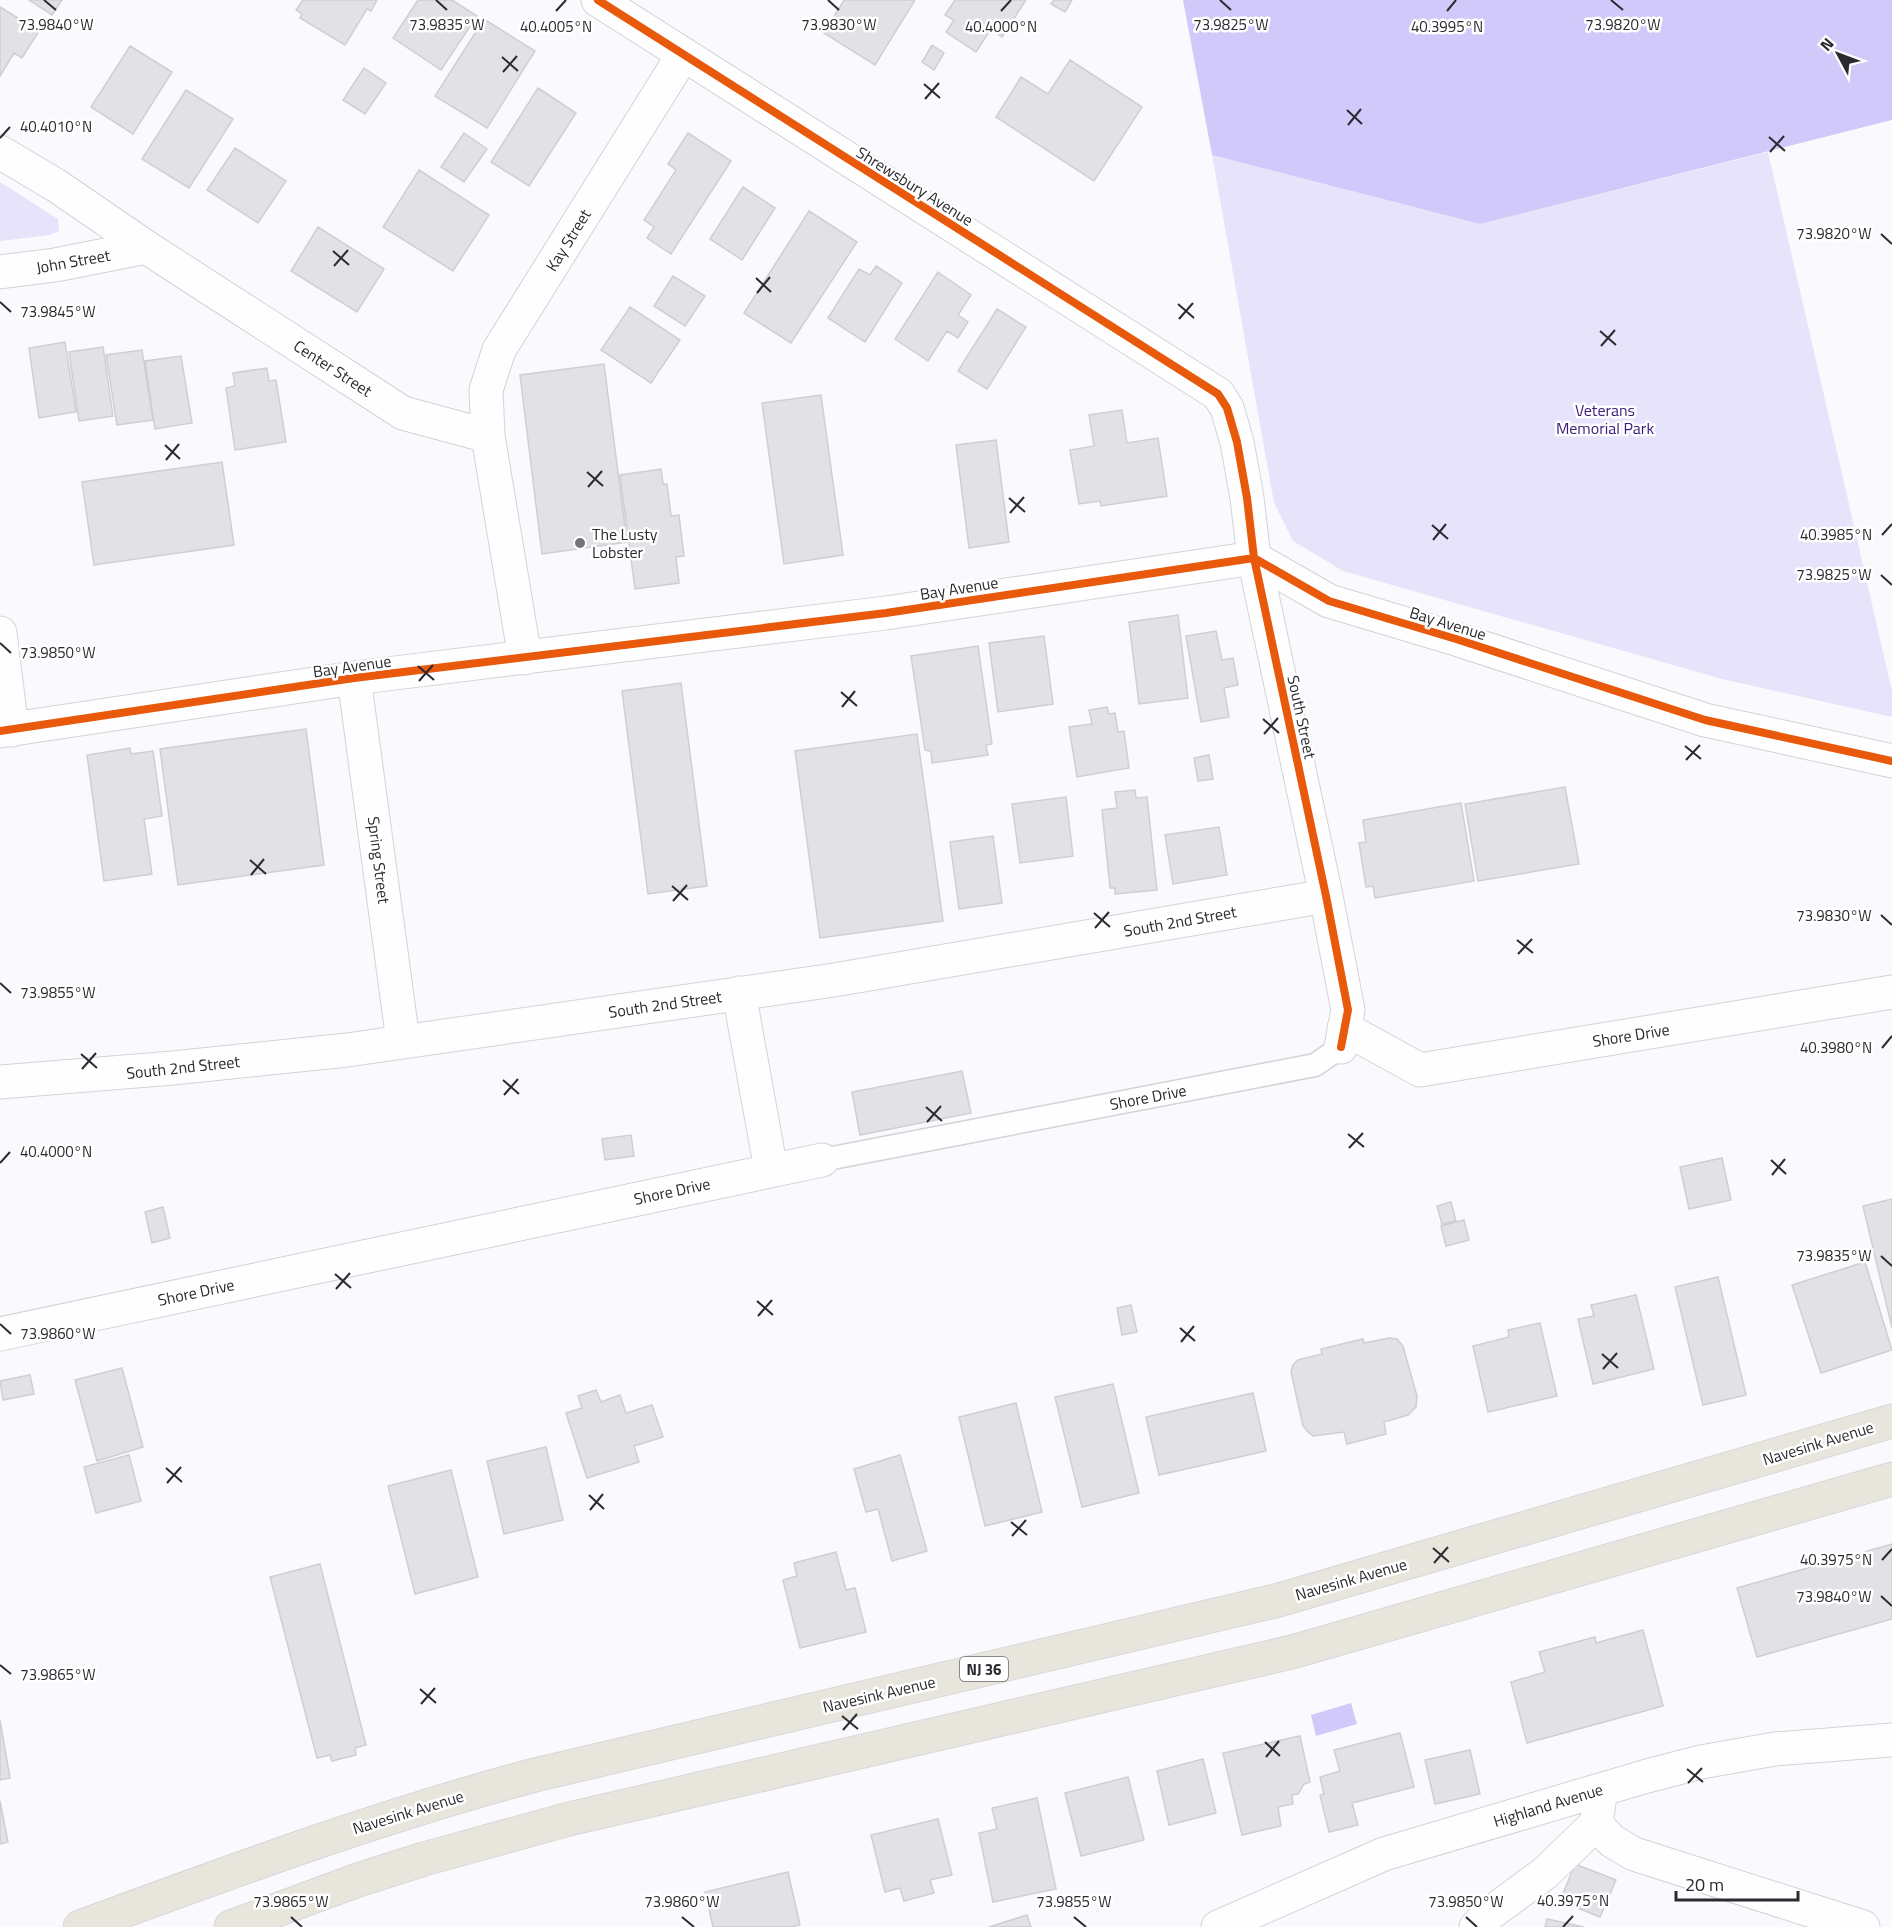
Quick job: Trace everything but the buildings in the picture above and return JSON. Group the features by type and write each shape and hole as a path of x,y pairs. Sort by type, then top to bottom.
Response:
{"highway":[{"name":"Navesink Avenue","path":"80,1927 334,1835 450,1798 535,1775 1279,1600 1892,1421"},
{"path":"231,1927 358,1880 557,1822 1292,1652 1892,1479"}],"street":[{"name":"Shrewsbury Avenue","path":"598,0 1218,394"},
{"name":"Kay Street","path":"488,436 486,390 499,350 683,55"},
{"name":"Center Street","path":"0,152 57,186 146,248 403,413 488,436"},
{"name":"John Street","path":"0,273 146,248"},
{"name":"South Street","path":"1218,394 1227,408 1237,442 1254,558 1348,1010 1342,1038"},
{"path":"488,436 525,658"},
{"name":"Bay Avenue","path":"6,730 354,678 886,613 1254,558 1329,602 1456,639 1705,720 1892,761"},
{"path":"0,633 6,730"},
{"name":"Spring Street","path":"354,678 403,1041"},
{"name":"South 2nd Street","path":"0,1082 173,1068 347,1050 834,980 1326,896"},
{"name":"Shore Drive","path":"1342,1038 1420,1070 1892,992"},
{"path":"739,993 771,1170"},
{"name":"Shore Drive","path":"0,1334 822,1160"},
{"name":"Highland Avenue","path":"1218,1927 1384,1854 1601,1789 1701,1762 1775,1749 1892,1740"},
{"path":"1476,1927 1488,1915 1545,1873 1596,1824 1601,1789"},
{"path":"1596,1824 1612,1841 1634,1854 1863,1927"}],"lane":[{"name":"Shore Drive","path":"822,1160 1315,1065 1342,1038"}],"green space":[{"name":"Veterans Memorial Park","path":"1768,152 1892,691 1892,717 1722,679 1343,571 1293,541 1274,503 1212,155 1480,224"},
{"path":"0,182 58,219 59,231 50,235 0,241"}],"shaded area":[{"path":"1183,0 1892,0 1892,120 1480,224 1212,155"},
{"path":"1351,1703 1357,1724 1316,1736 1311,1715"}],"cycle path":[{"path":"598,0 1218,394 1227,408 1237,442 1254,558 1348,1010 1341,1047"},
{"path":"0,731 354,678 886,613 1254,558 1329,601 1456,639 1705,720 1892,761"}],"place":[{"name":"The Lusty Lobster","path":"580,543"}]}
